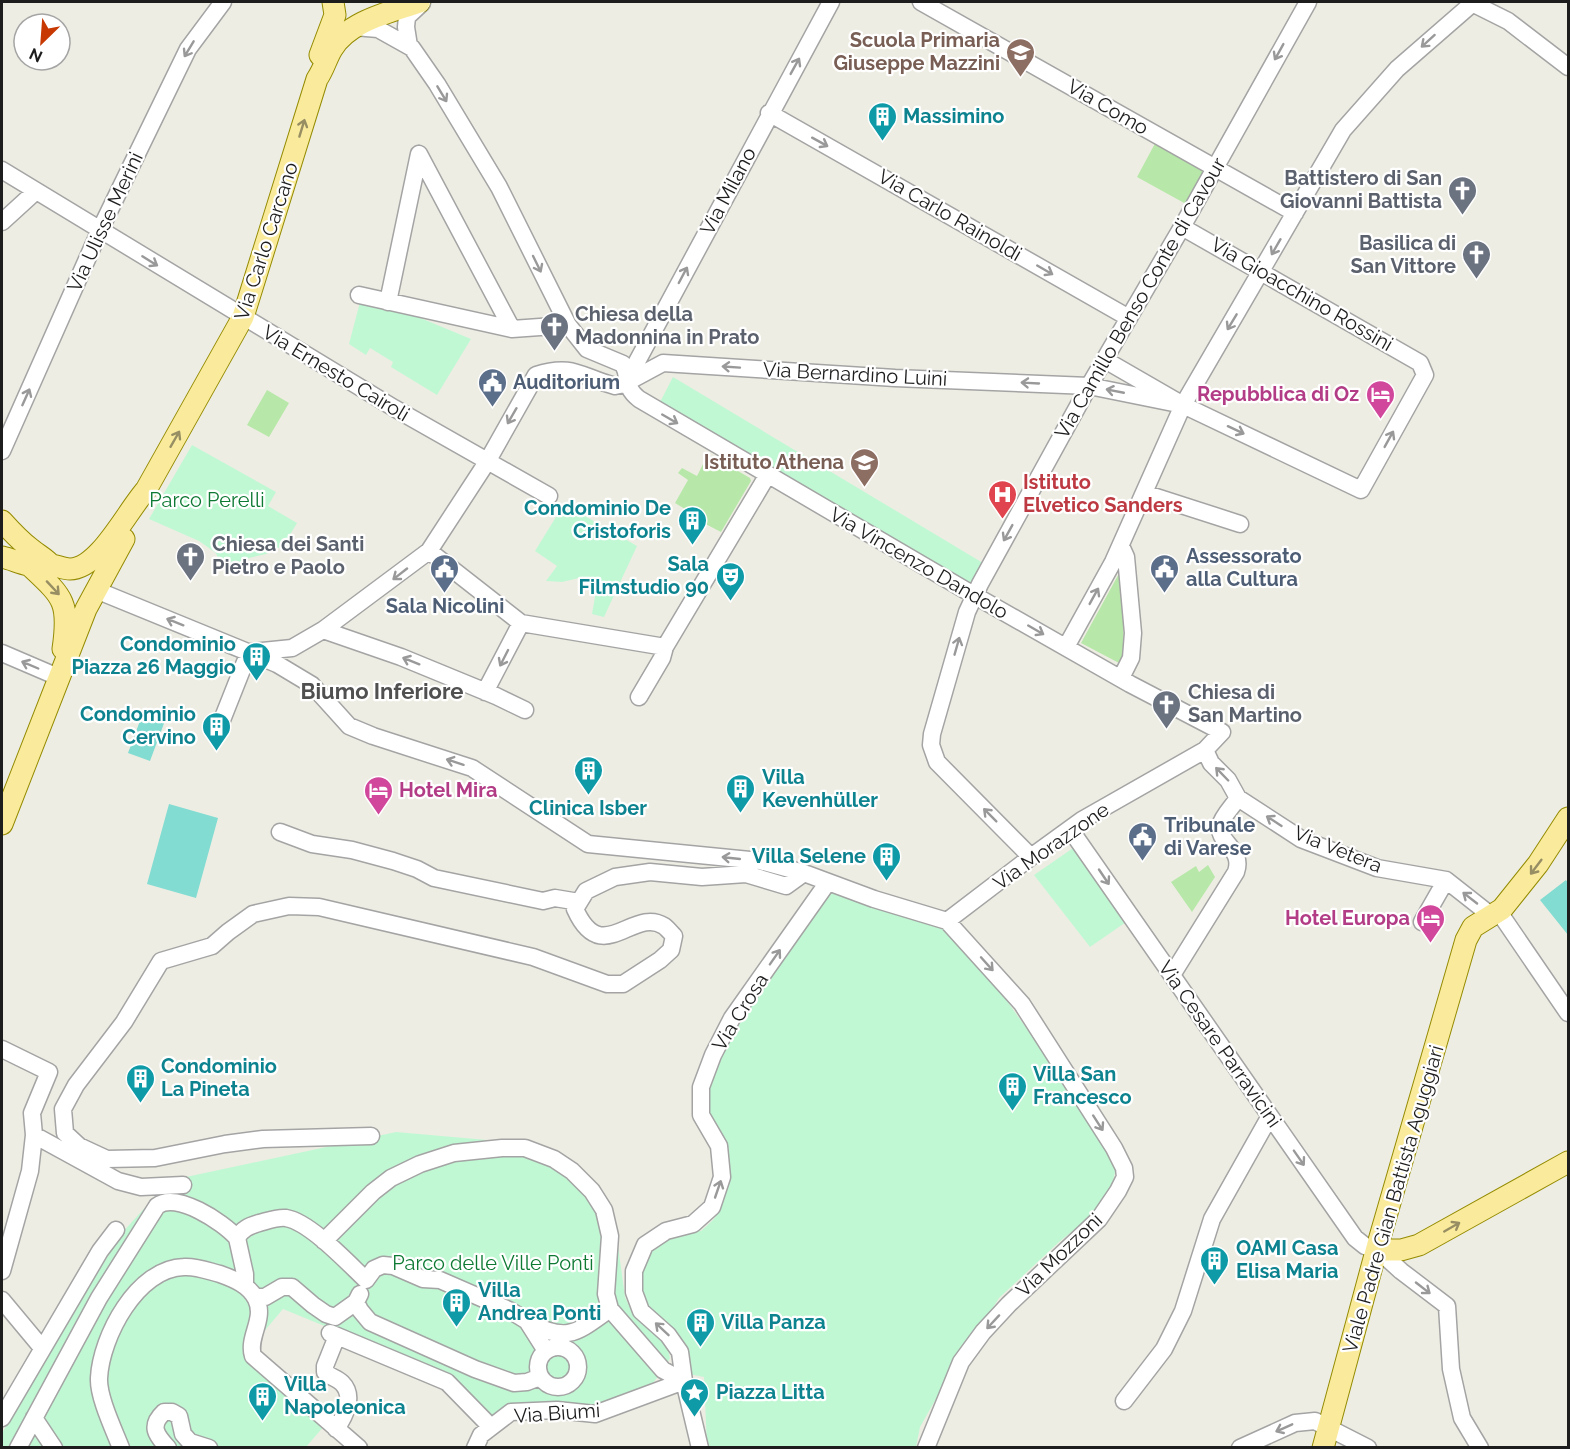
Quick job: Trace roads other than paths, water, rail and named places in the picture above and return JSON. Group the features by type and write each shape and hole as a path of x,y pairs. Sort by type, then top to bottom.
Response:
{"main road":[{"path":"355,27 419,2"},
{"name":"Via Carlo Carcano","path":"317,79 316,67 333,11"},
{"name":"Via Carlo Carcano","path":"2,824 58,677 74,620 97,575 139,512 146,490 243,318 317,79 332,49 355,27"},
{"path":"2,521 16,537 33,551 44,556 51,565"},
{"path":"2,557 29,565 51,565 70,569 84,566 97,575"},
{"path":"29,565 58,594 74,620"},
{"name":"Viale Padre Gian Battista Aguggiari","path":"1323,1448 1463,951 1473,927 1495,915 1538,864 1569,818"},
{"path":"1378,1250 1401,1250 1419,1245 1569,1162"}],"street":[{"name":"Via Ulisse Merini","path":"2,451 100,230 188,49 223,2"},
{"path":"409,46 406,17 423,2"},
{"name":"Via Milano","path":"626,382 831,2"},
{"name":"Via Como","path":"921,2 1295,213"},
{"name":"Via Camillo Benso Conte di Cavour","path":"1031,856 938,762 931,746 932,734 963,623 975,595 1089,386 1182,227 1308,2"},
{"path":"1066,647 1121,546 1183,405 1343,130 1397,69 1472,2 1508,21 1569,68"},
{"path":"1508,2 1505,11 1508,21"},
{"path":"355,27 378,29 409,46 436,84 499,187 568,325 512,329 359,295"},
{"name":"Via Carlo Rainoldi","path":"770,113 1129,318"},
{"path":"387,302 419,154 512,329"},
{"name":"Via Ernesto Cairoli","path":"2,170 243,318 549,496"},
{"path":"2,222 36,191"},
{"name":"Via Gioacchino Rossini","path":"1182,227 1420,363 1425,375 1361,490 1183,405"},
{"name":"Via Vincenzo Dandolo","path":"568,325 587,350 623,364 630,392 657,411 1066,647 1222,732"},
{"path":"1105,360 1183,405"},
{"name":"Via Bernardino Luini","path":"626,382 663,363 895,378 1089,386 1183,405"},
{"path":"248,656 292,648 323,630 429,551 487,462 536,375 562,369 615,386 626,382"},
{"path":"639,698 767,476"},
{"path":"1144,493 1239,524"},
{"path":"1121,546 1126,557 1133,633 1131,658 1121,678"},
{"path":"429,551 521,623 664,652"},
{"path":"97,575 248,656 297,675 312,686 348,726 472,768 588,844 760,861 804,873 874,899 947,921"},
{"path":"490,694 521,623"},
{"path":"323,630 400,657 525,710"},
{"path":"2,653 58,677"},
{"path":"222,720 248,656"},
{"name":"Via Morazzone","path":"947,921 1070,829 1205,750 1222,732"},
{"path":"1172,975 1236,873 1239,864 1237,856 1220,832 1220,824 1238,798 1228,780 1211,763 1205,750"},
{"name":"Via Vetera","path":"1238,798 1301,839 1377,868 1446,880"},
{"name":"Via Cesare Parravicini","path":"1070,829 1355,1238 1378,1250 1446,1306 1451,1369 1462,1418 1480,1448"},
{"path":"280,832 312,844 352,850 417,868 434,878 445,881 543,901 555,898 579,902"},
{"path":"371,1136 263,1139 155,1158 107,1159 79,1146 65,1133 63,1109 76,1085 124,1022 161,961 212,946 253,914 289,906 319,907 533,957 607,984 623,984 660,960 671,950 674,936 663,925 646,922 609,936 594,933 582,924 575,909 586,891 615,877 650,872 702,877 746,874 786,885 804,873"},
{"path":"1422,922 1446,880 1495,915 1569,1012"},
{"name":"Via Crosa","path":"684,1381 680,1352 668,1335 641,1311 634,1292 634,1272 645,1245 666,1231 693,1224 712,1207 722,1177 719,1146 701,1115 701,1087 713,1055 732,1018 828,882"},
{"name":"Via Mozzoni","path":"926,1448 961,1362 983,1332 1009,1304 1099,1219 1125,1177 1124,1168 1114,1148 1022,1004 947,921"},
{"path":"2,1048 49,1072 32,1113 34,1135 30,1171 2,1271"},
{"path":"1124,1401 1164,1349 1179,1321 1212,1219 1270,1116"},
{"path":"34,1135 118,1181 141,1186 183,1185"},
{"path":"324,1241 373,1192 391,1178 420,1164 454,1153 525,1148 554,1159 572,1171 592,1191 604,1210 610,1236 606,1294 610,1309 663,1370 684,1381 700,1448"},
{"path":"18,1448 99,1298 157,1206 162,1202 176,1202 220,1223 237,1238 250,1291 259,1307 259,1321 251,1351 359,1448"},
{"path":"237,1238 240,1232 249,1226 284,1218 299,1222 324,1241 366,1280"},
{"path":"2,1418 100,1251 116,1230"},
{"path":"121,1448 109,1418 99,1381 103,1357 113,1328 126,1305 146,1283 168,1270 183,1267 204,1269 233,1278 250,1291 265,1298 282,1287 292,1287 313,1305 335,1317 356,1302 366,1280 374,1269 382,1265 393,1266 423,1279 440,1280 511,1311 558,1335 576,1331 610,1309"},
{"path":"2,1300 42,1348"},
{"path":"356,1302 370,1322 475,1369 514,1383 527,1382 540,1377"},
{"path":"527,1321 546,1351"},
{"path":"336,1429 348,1409 347,1393 342,1383 325,1372 333,1334 447,1382 491,1427"},
{"path":"552,1347 561,1347 574,1357 577,1364 576,1374 566,1386 557,1387 547,1384 540,1377 539,1364 546,1351 552,1347"},
{"name":"Via Biumi","path":"475,1448 481,1435 511,1412 557,1410 595,1414 684,1381"},
{"path":"168,1448 158,1437 155,1426 157,1418 164,1412 172,1412 179,1416 183,1434 190,1442 209,1448"},
{"path":"34,1418 54,1448"},
{"path":"1240,1448 1294,1423 1315,1421 1329,1426 1368,1448"}],"place":[{"name":"Scuola Primaria Giuseppe Mazzini","path":"1021,78"},
{"name":"Massimino","path":"882,142"},
{"name":"Battistero di San Giovanni Battista","path":"1463,216"},
{"name":"Basilica di San Vittore","path":"1477,280"},
{"name":"Chiesa della Madonnina in Prato","path":"554,352"},
{"name":"Auditorium","path":"492,408"},
{"name":"Repubblica di Oz","path":"1380,420"},
{"name":"Istituto Athena","path":"865,488"},
{"name":"Istituto Elvetico Sanders","path":"1002,520"},
{"name":"Condominio De Cristoforis","path":"692,546"},
{"name":"Chiesa dei Santi Pietro e Paolo","path":"191,582"},
{"name":"Sala Nicolini","path":"445,594"},
{"name":"Assessorato alla Cultura","path":"1165,594"},
{"name":"Sala Filmstudio 90","path":"730,602"},
{"name":"Condominio Piazza 26 Maggio","path":"257,682"},
{"name":"Chiesa di San Martino","path":"1167,730"},
{"name":"Condominio Cervino","path":"217,752"},
{"name":"Clinica Isber","path":"588,796"},
{"name":"Villa Kevenhüller","path":"741,814"},
{"name":"Hotel Mira","path":"378,816"},
{"name":"Tribunale di Varese","path":"1143,862"},
{"name":"Villa Selene","path":"887,882"},
{"name":"Hotel Europa","path":"1431,944"},
{"name":"Condominio La Pineta","path":"140,1104"},
{"name":"Villa San Francesco","path":"1012,1112"},
{"name":"OAMI Casa Elisa Maria","path":"1215,1286"},
{"name":"Villa Andrea Ponti","path":"457,1328"},
{"name":"Villa Panza","path":"700,1348"},
{"name":"Piazza Litta","path":"695,1418"},
{"name":"Villa Napoleonica","path":"263,1422"}],"district":[{"name":"Biumo Inferiore","path":"382,691"}],"park label":[{"name":"Parco Perelli","path":"207,500"},
{"name":"Parco delle Ville Ponti","path":"493,1263"}]}
